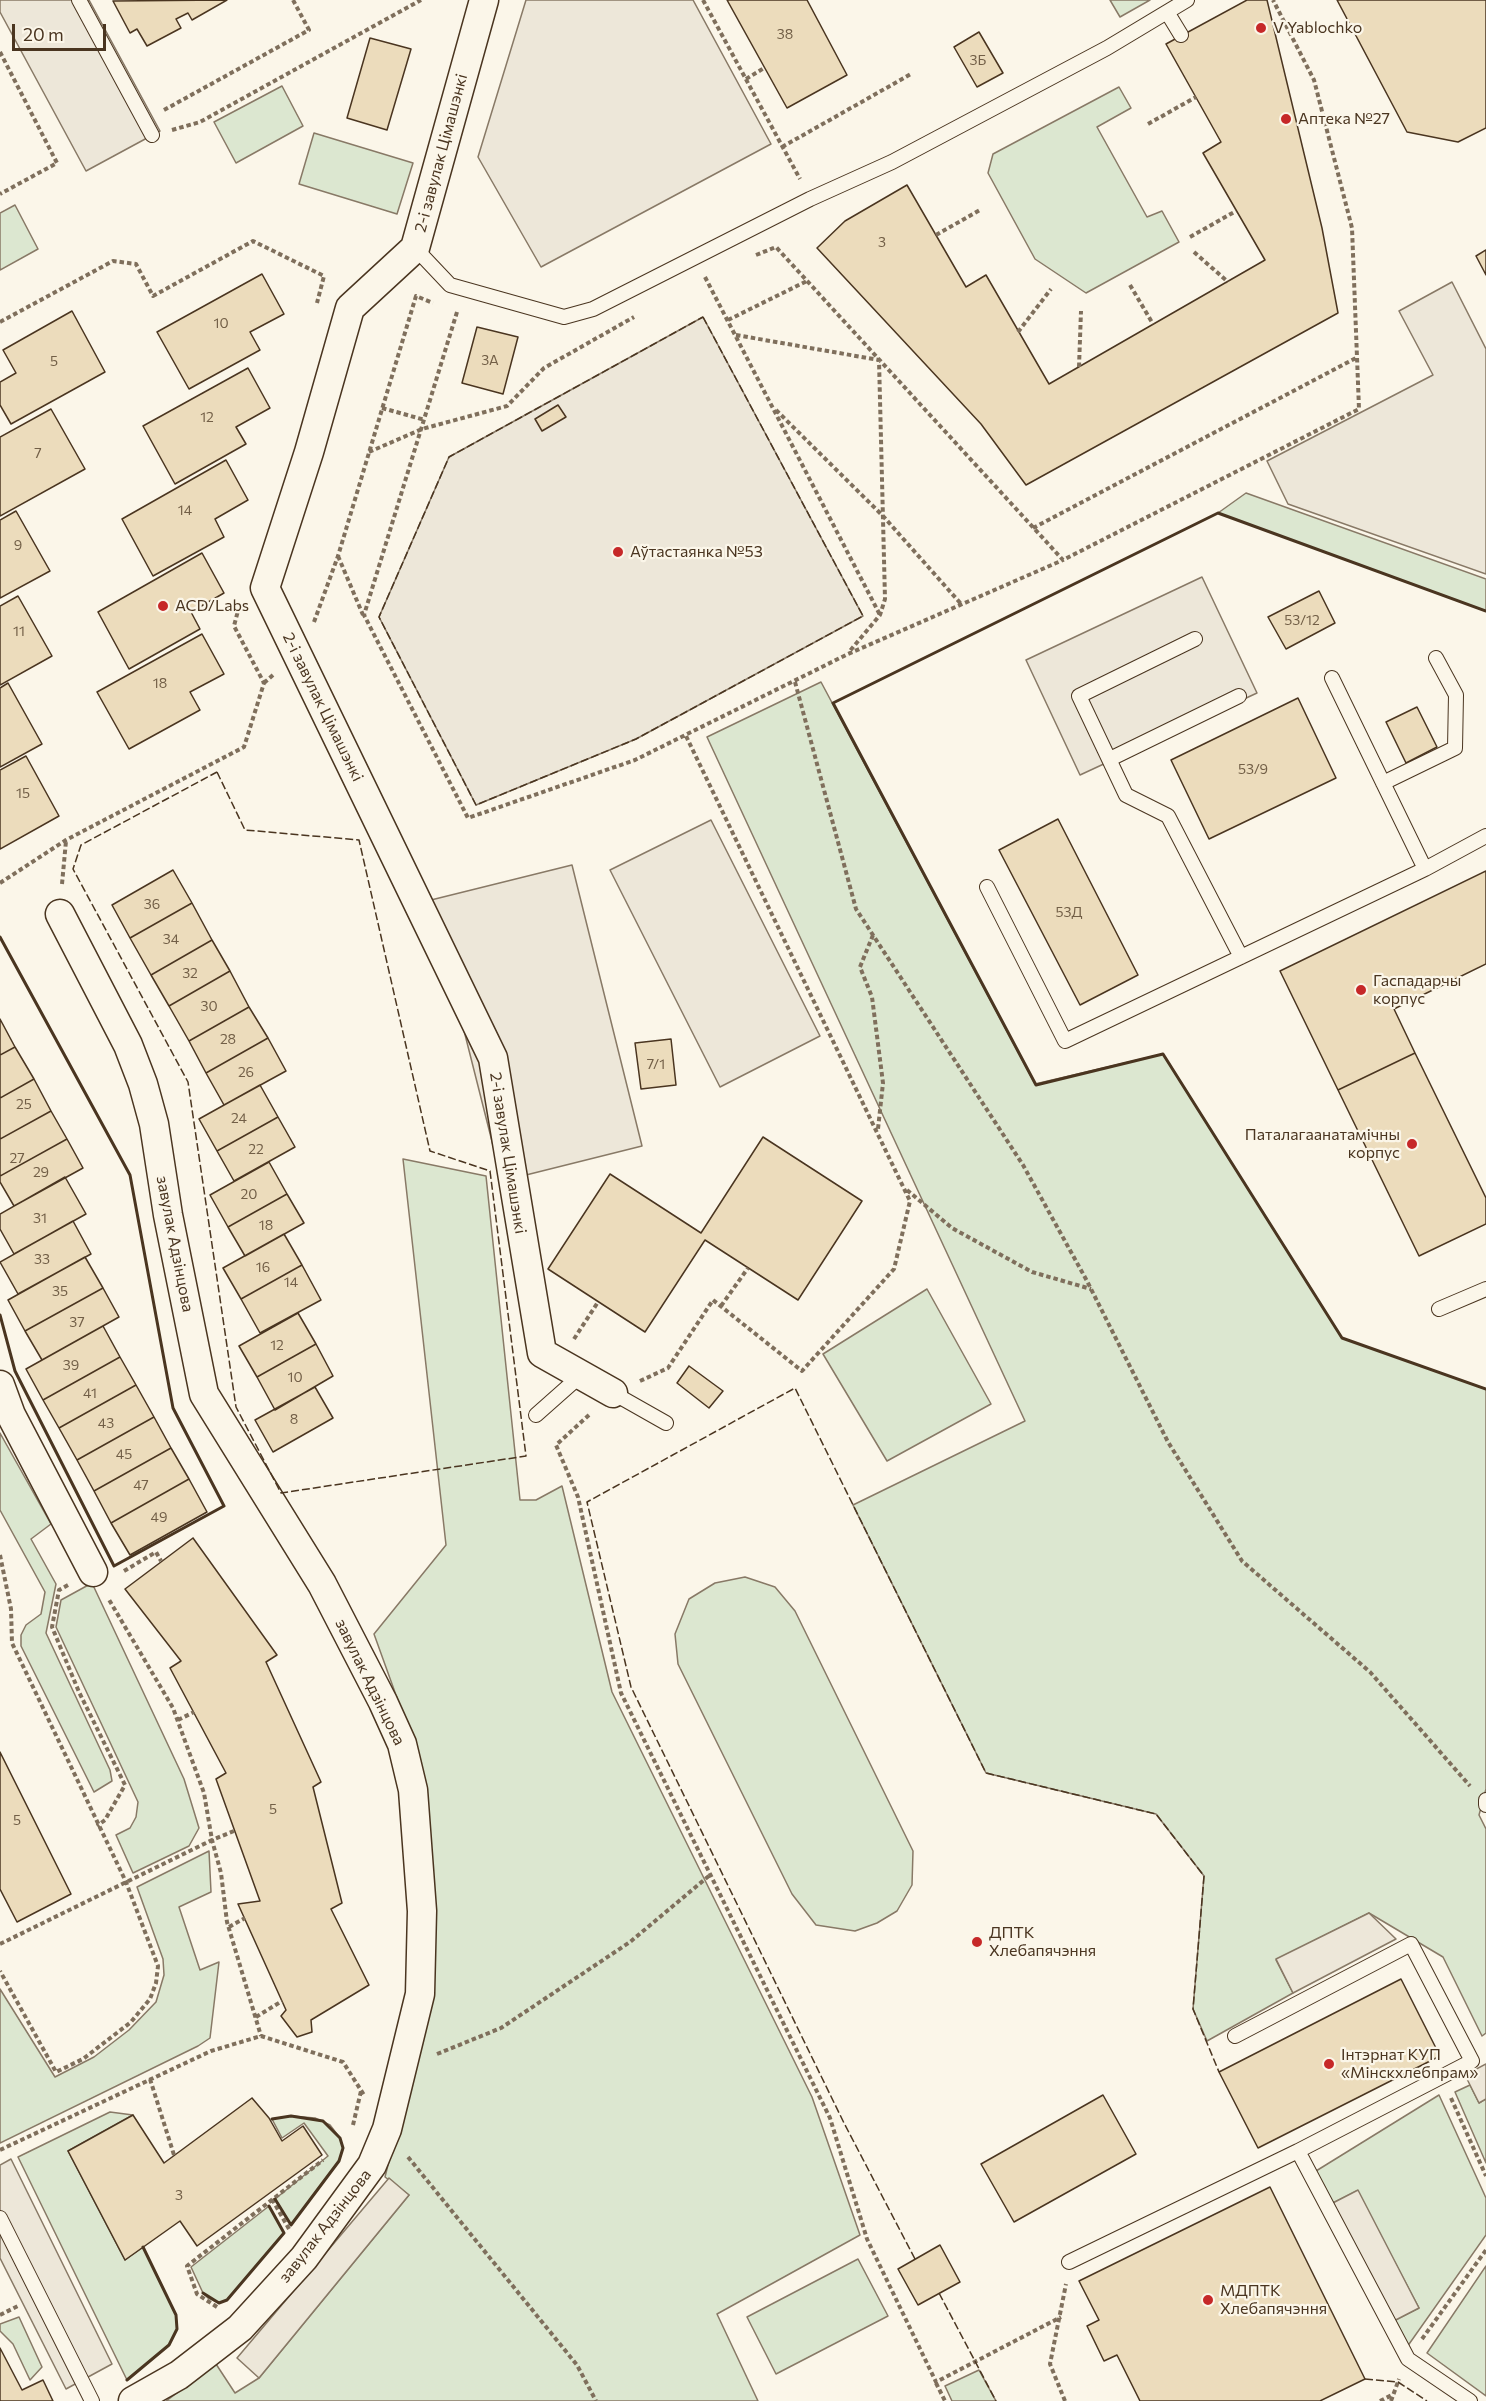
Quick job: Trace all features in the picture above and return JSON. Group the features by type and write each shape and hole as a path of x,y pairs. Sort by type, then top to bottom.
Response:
{"street":[{"name":"2-і завулак Цімашэнкі","path":"484,0 415,248 350,308 309,452 266,588 493,1058 542,1353 613,1393"},
{"name":"завулак Адзінцова","path":"60,914 128,1045 143,1084 154,1124 168,1215 204,1394 322,1584 402,1744 413,1790 422,1911 420,1994 387,2129 372,2165 304,2258 240,2328 179,2375 133,2401"},
{"path":"0,1385 11,1414 96,1579"}],"lane":[{"path":"79,0 152,135"},
{"path":"415,248 450,285 564,317 593,309 810,199 892,162 1107,48 1187,0"},
{"path":"1167,12 1181,35"},
{"path":"1195,639 1079,696 1126,795 1168,816 1241,957"},
{"path":"1383,783 1455,748 1456,695 1436,658"},
{"path":"1332,678 1425,868"},
{"path":"1110,759 1239,696"},
{"path":"987,887 1065,1041 1425,868 1486,836"},
{"path":"1440,1308 1486,1289"},
{"path":"536,1415 570,1370"},
{"path":"613,1393 666,1424"},
{"path":"1069,2262 1298,2151 1473,2061 1411,1944 1235,2036"},
{"path":"1298,2151 1408,2359 1470,2401"},
{"path":"0,2218 92,2401"}],"path":[{"path":"145,121 309,30 293,0"},
{"path":"200,122 421,0"},
{"path":"703,0 810,199"},
{"path":"338,556 364,615 468,818 635,760 848,654 1063,560 1359,409 1352,228 1314,80 1273,0"},
{"path":"0,52 57,163 0,194"},
{"path":"746,79 765,68"},
{"path":"782,147 911,74"},
{"path":"1148,124 1196,97"},
{"path":"936,235 980,210"},
{"path":"1190,237 1236,211"},
{"path":"0,322 113,261 136,264 153,296 253,241 324,276 315,310"},
{"path":"746,259 776,247 1063,560"},
{"path":"1194,252 1228,282"},
{"path":"695,282 715,272"},
{"path":"705,276 880,615"},
{"path":"728,320 807,281"},
{"path":"1130,285 1153,324"},
{"path":"1018,332 1051,289"},
{"path":"0,883 66,840 244,747 264,682 297,653 319,613 416,296 437,304"},
{"path":"364,615 459,313 448,308"},
{"path":"1078,367 1082,311"},
{"path":"369,452 422,429 507,406 544,368 635,316"},
{"path":"735,334 879,360"},
{"path":"1034,528 1356,358"},
{"path":"848,654 880,615 885,599 879,360"},
{"path":"772,407 883,516 962,605"},
{"path":"382,408 425,420"},
{"path":"240,603 234,626 264,682"},
{"path":"795,682 856,909 1023,1165 1091,1289 1168,1442 1242,1561 1370,1672 1486,1802"},
{"path":"686,736 907,1190 910,1201 894,1269 801,1371 713,1300 668,1368 613,1393 556,1446 578,1497 621,1693 830,2118 867,2239 945,2401"},
{"path":"60,914 66,840"},
{"path":"873,934 860,967 872,997 883,1083 878,1130"},
{"path":"907,1190 952,1228 1032,1272 1091,1289"},
{"path":"720,1306 748,1268"},
{"path":"570,1370 598,1302"},
{"path":"161,1562 156,1552 96,1579 178,1720 204,1793 221,1873 229,1927 261,2036"},
{"path":"0,1555 11,1609 12,1643 97,1826 126,1882 158,1966 156,1983 150,1999 131,2022 83,2059 56,2072 0,1971"},
{"path":"62,1588 59,1590 52,1627 79,1692 125,1785 105,1820 97,1826"},
{"path":"178,1720 194,1712"},
{"path":"0,1944 234,1831"},
{"path":"403,2068 501,2028 630,1942 710,1875"},
{"path":"229,1927 244,1918"},
{"path":"0,1981 4,1977"},
{"path":"256,2017 282,2001"},
{"path":"0,2150 211,2051 261,2036 343,2062"},
{"path":"1441,2077 1486,2176"},
{"path":"150,2079 174,2155"},
{"path":"350,2133 361,2090"},
{"path":"401,2148 577,2365 596,2401"},
{"path":"223,2306 216,2307 197,2295 187,2266 304,2172 323,2160"},
{"path":"272,2199 290,2232 297,2223"},
{"path":"1391,2401 1408,2359 1486,2250"},
{"path":"1065,2401 1050,2364 1061,2317 1069,2262"},
{"path":"936,2382 1061,2317"},
{"path":"1380,2401 1394,2394"}],"green space":[{"path":"1110,0 1150,0 1120,17"},
{"path":"282,86 303,126 236,163 214,122"},
{"path":"1119,87 1131,108 1097,127 1147,217 1162,211 1179,242 1086,293 1035,259 988,173 993,154"},
{"path":"314,133 413,163 397,214 299,184"},
{"path":"15,205 38,249 0,270 0,213"},
{"path":"1246,493 1486,579 1486,611 1218,513"},
{"path":"821,682 1035,1084 1163,1054 1342,1338 1486,1389 1486,1789 1479,1815 1486,1829 1486,2033 1482,2036 1443,1957 1369,1913 1276,1960 1293,1993 1207,2041 1193,2009 1204,1876 1156,1814 986,1773 853,1505 1025,1421 707,737"},
{"path":"403,1159 486,1176 520,1500 536,1500 562,1486 612,1692 812,2097 860,2235 717,2314 758,2401 166,2401 216,2364 235,2393 259,2378 409,2195 385,2177 428,2005 401,1709 374,1634 446,1545"},
{"path":"927,1289 991,1404 887,1461 823,1354"},
{"path":"0,1433 51,1524 31,1539 56,1584 46,1633 110,1770 112,1781 94,1792 21,1646 21,1635 26,1625 41,1614 45,1592 0,1510"},
{"path":"745,1577 775,1587 795,1611 913,1851 912,1885 897,1911 877,1923 855,1931 816,1925 792,1894 678,1664 675,1634 689,1599 715,1583"},
{"path":"92,1583 184,1779 199,1828 189,1846 133,1873 116,1835 130,1828 136,1817 138,1802 56,1627 61,1600"},
{"path":"209,1851 211,1892 179,1907 200,1970 219,1962 210,2038 0,2143 0,1989 55,2077 94,2057 129,2030 156,2002 164,1975 163,1959 137,1887"},
{"path":"1470,2085 1479,2103 1486,2099 1486,2163 1455,2092"},
{"path":"1439,2095 1486,2198 1486,2235 1407,2347 1395,2320 1419,2308 1357,2191 1333,2203 1316,2171"},
{"path":"110,2112 133,2115 68,2151 125,2260 143,2247 176,2315 177,2329 169,2345 127,2380 18,2157"},
{"path":"291,2116 315,2118 330,2125 340,2138 343,2148 339,2161 291,2225 275,2199 328,2156 304,2123 282,2138 272,2119"},
{"path":"269,2206 284,2233 227,2300 219,2303 208,2298 203,2293 191,2267"},
{"path":"858,2259 888,2316 776,2374 747,2317"},
{"path":"1486,2266 1486,2396 1427,2353"},
{"path":"19,2317 42,2367 30,2380 13,2344 0,2331 0,2324"},
{"path":"979,2370 996,2401 952,2401 945,2386"}],"shaded area":[{"path":"0,0 89,0 160,131 86,171 0,12"},
{"path":"526,0 693,0 771,144 541,267 478,157"},
{"path":"1452,282 1486,349 1486,574 1288,504 1267,461 1433,375 1399,311"},
{"name":"Аўтастаянка №53","path":"703,317 863,616 636,739 476,805 379,617 449,457"},
{"path":"1202,577 1257,693 1080,775 1026,660"},
{"path":"711,820 820,1036 720,1087 610,870"},
{"path":"572,865 642,1146 502,1181 431,900"},
{"path":"1369,1913 1396,1939 1293,1993 1276,1959"},
{"path":"1486,2064 1486,2099 1479,2103 1465,2075"},
{"path":"11,2159 112,2364 66,2389 0,2258 0,2165"},
{"path":"389,2178 409,2195 259,2378 237,2358"},
{"path":"1358,2190 1419,2308 1388,2324 1327,2206"}],"building":[{"path":"227,0 192,20 188,13 176,19 181,28 147,46 137,29 130,33 113,1"},
{"path":"727,0 807,0 847,75 787,108"},
{"path":"1247,0 1267,0 1322,228 1338,313 1026,485 981,424 817,248 845,221 907,185 966,287 986,275 1049,384 1265,260 1203,153 1221,142 1166,44"},
{"path":"1337,0 1486,0 1486,128 1458,142 1407,132"},
{"path":"979,32 1003,73 977,87 954,47"},
{"path":"370,38 411,49 387,130 347,118"},
{"path":"1486,250 1486,275 1476,256"},
{"path":"262,274 284,314 250,332 260,350 189,389 157,332"},
{"path":"72,311 105,372 11,424 0,405 0,382 16,373 3,350"},
{"path":"477,327 518,337 503,394 462,383"},
{"path":"248,368 270,408 236,427 246,444 175,484 143,426"},
{"path":"558,405 566,417 542,431 535,419"},
{"path":"51,409 85,469 0,516 0,437"},
{"path":"226,460 248,500 215,519 224,537 153,576 122,519"},
{"path":"16,511 50,571 0,598 0,520"},
{"path":"202,553 224,593 191,612 200,629 129,669 98,612"},
{"path":"1319,591 1335,623 1286,649 1268,617"},
{"path":"18,596 52,656 0,685 0,606"},
{"path":"202,634 224,674 190,692 200,710 129,749 97,692"},
{"path":"8,683 42,744 0,767 0,688"},
{"path":"1298,698 1336,778 1209,839 1171,760"},
{"path":"1417,707 1437,747 1406,763 1386,722"},
{"path":"26,756 59,816 0,849 0,770"},
{"path":"1058,819 1138,975 1080,1005 999,850"},
{"path":"173,870 192,903 130,938 112,905"},
{"name":"Гаспадарчы корпус","path":"1486,871 1486,964 1394,1009 1415,1053 1338,1090 1280,971"},
{"path":"192,903 212,940 151,975 130,938"},
{"path":"212,940 230,971 169,1006 151,975"},
{"path":"230,971 249,1007 189,1041 169,1006"},
{"path":"249,1007 268,1038 206,1073 189,1041"},
{"path":"0,1019 15,1047 0,1055"},
{"path":"268,1038 286,1071 224,1105 206,1073"},
{"path":"671,1039 676,1085 641,1089 635,1043"},
{"path":"15,1047 34,1079 0,1098 0,1055"},
{"name":"Паталагаанатамічны корпус","path":"1415,1053 1486,1198 1486,1224 1419,1256 1338,1090"},
{"path":"34,1079 51,1111 0,1139 0,1098"},
{"path":"260,1085 278,1117 217,1151 199,1119"},
{"path":"51,1111 67,1139 0,1176 0,1139"},
{"path":"278,1117 295,1147 234,1181 217,1151"},
{"path":"763,1137 862,1201 798,1300 705,1240 645,1332 548,1269 610,1174 701,1233"},
{"path":"67,1139 83,1168 14,1206 0,1182 0,1176"},
{"path":"269,1162 287,1194 228,1227 210,1195"},
{"path":"65,1177 86,1214 14,1254 0,1229 0,1214"},
{"path":"287,1194 304,1223 245,1256 228,1227"},
{"path":"73,1221 91,1254 18,1294 0,1262"},
{"path":"284,1234 302,1265 241,1299 223,1268"},
{"path":"85,1257 103,1288 25,1331 8,1300"},
{"path":"302,1265 321,1300 260,1333 241,1299"},
{"path":"103,1288 119,1317 42,1360 25,1331"},
{"path":"298,1313 316,1344 257,1377 239,1346"},
{"path":"103,1326 120,1357 43,1400 26,1369"},
{"path":"316,1344 333,1376 275,1410 257,1377"},
{"path":"120,1357 136,1385 59,1428 43,1400"},
{"path":"689,1366 723,1391 709,1408 677,1383"},
{"path":"136,1385 154,1417 77,1460 59,1428"},
{"path":"315,1387 333,1418 273,1452 255,1420"},
{"path":"154,1417 171,1448 94,1491 77,1460"},
{"path":"171,1448 189,1479 111,1523 94,1491"},
{"path":"189,1479 207,1512 130,1555 111,1523"},
{"path":"193,1538 277,1655 266,1662 321,1782 313,1787 342,1903 331,1909 369,1985 311,2020 312,2032 297,2037 281,2016 286,2010 238,1904 260,1901 216,1779 226,1773 170,1668 181,1661 125,1589"},
{"path":"0,1752 71,1894 17,1922 0,1889"},
{"name":"Інтэрнат КУП «Мінскхлебпрам»","path":"1401,1979 1440,2056 1258,2148 1219,2072"},
{"path":"1103,2095 1136,2154 1014,2222 981,2164"},
{"path":"252,2098 269,2118 282,2141 303,2126 322,2155 197,2246 180,2221 125,2260 68,2151 133,2115 164,2163"},
{"name":"МДПТК Хлебапячэння","path":"1270,2187 1365,2379 1320,2401 1140,2401 1117,2355 1104,2361 1087,2326 1099,2320 1079,2281"},
{"path":"940,2245 960,2282 918,2305 898,2269"},
{"path":"0,2348 22,2390 43,2380 53,2401 0,2401"}],"fence":[{"path":"703,317 863,616 636,739 476,805 379,617 449,457 703,317"},
{"path":"217,772 245,830 359,840 430,1151 490,1171 526,1456 281,1493 236,1407 188,1082 73,869 81,845 217,772"},
{"path":"915,2259 844,2123 631,1687 587,1502 795,1388 986,1773 1156,1814 1204,1876 1193,2009 1219,2072"},
{"path":"939,2293 996,2401"},
{"path":"1365,2379 1398,2382 1427,2401"}],"wall":[{"path":"1486,611 1218,513 833,703 1036,1085 1163,1054 1342,1338 1486,1389"},
{"path":"0,937 130,1175 173,1408 224,1506 114,1566 15,1371 0,1315"},
{"path":"272,2119 291,2116 323,2121 340,2138 343,2148 339,2161 291,2225 275,2199"},
{"path":"203,2293 219,2303 227,2300 284,2233 269,2206"},
{"path":"127,2380 169,2345 177,2329 176,2315 143,2247"}],"place":[{"name":"V Yablochko","path":"1261,28"},
{"name":"Аптека №27","path":"1286,119"},
{"name":"Аўтастаянка №53","path":"618,552"},
{"name":"ACD/Labs","path":"163,606"},
{"name":"Гаспадарчы корпус","path":"1361,990"},
{"name":"Паталагаанатамічны корпус","path":"1412,1144"},
{"name":"ДПТК Хлебапячэння","path":"977,1942"},
{"name":"Інтэрнат КУП «Мінскхлебпрам»","path":"1329,2064"},
{"name":"МДПТК Хлебапячэння","path":"1208,2300"}]}
